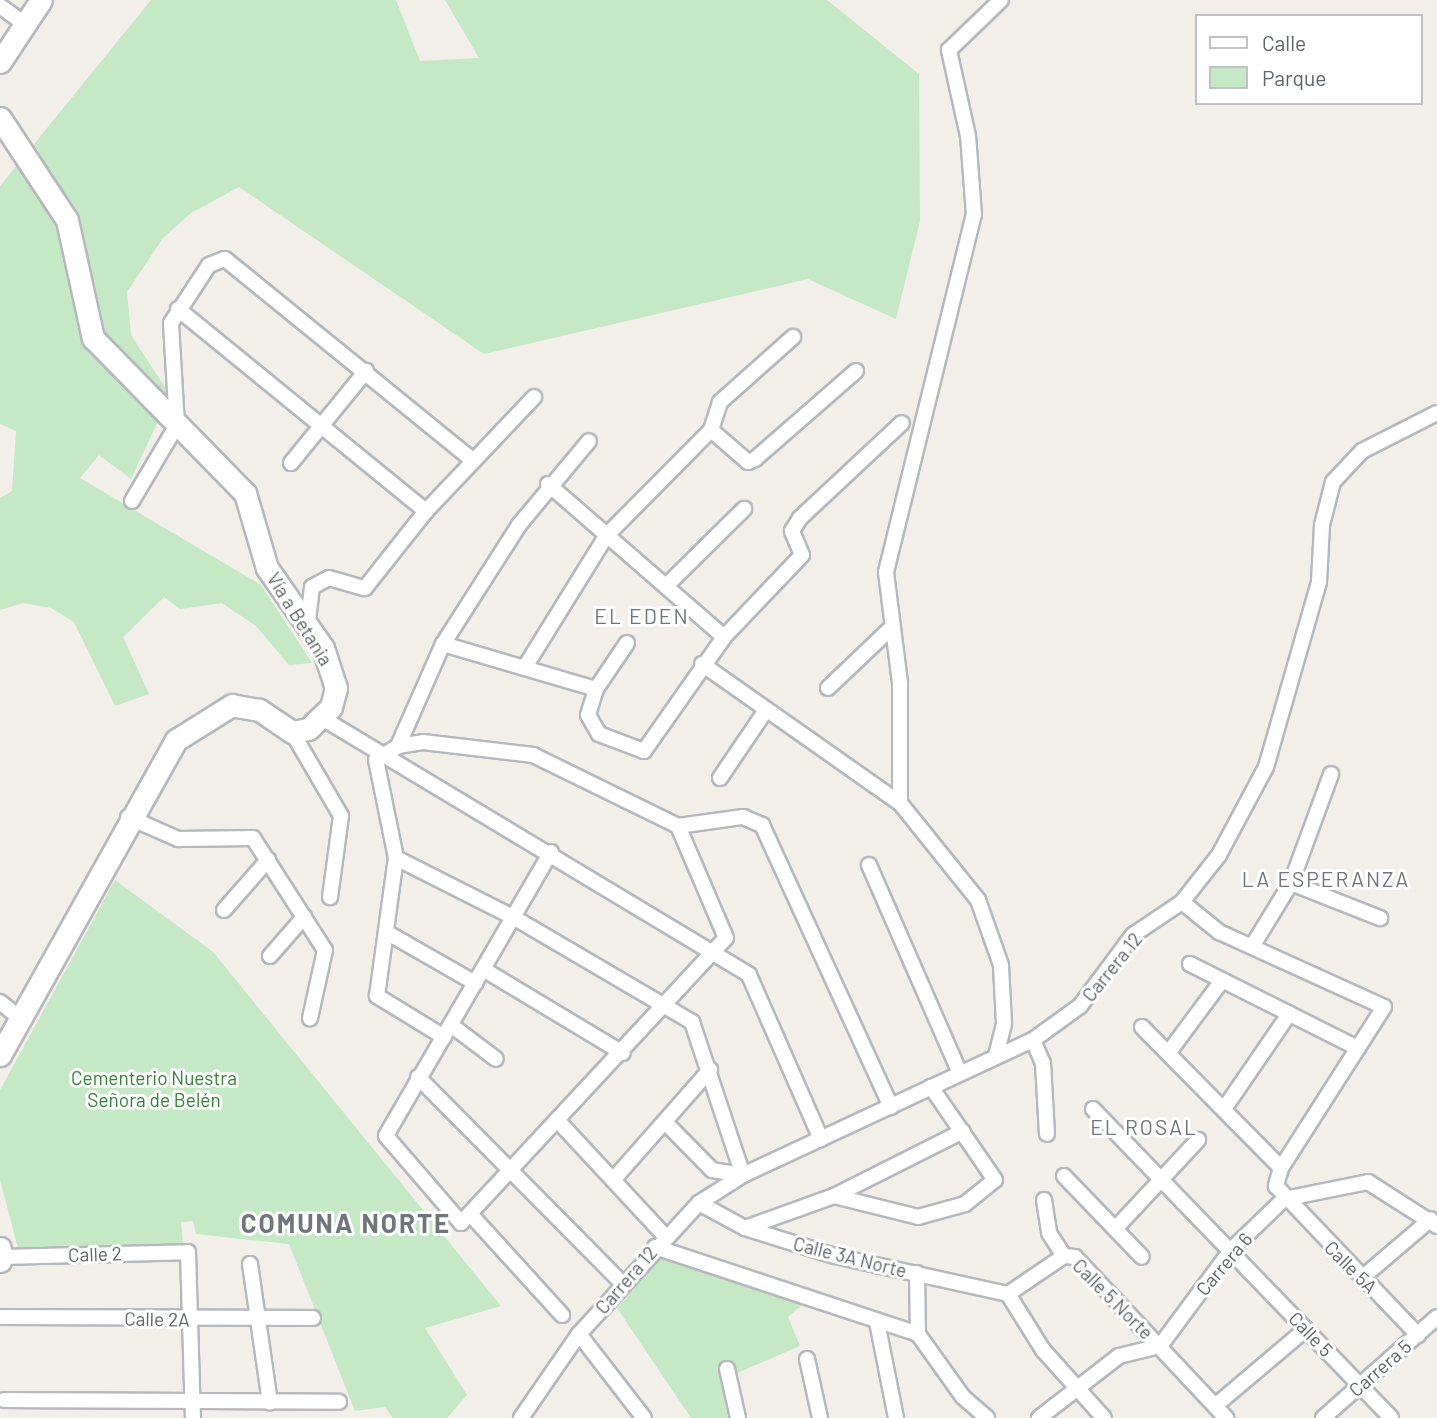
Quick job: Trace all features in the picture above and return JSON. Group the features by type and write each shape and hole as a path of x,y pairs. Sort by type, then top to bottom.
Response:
{"street":[{"path":"0,62 41,0"},
{"path":"900,803 900,684 889,630 886,572 974,215 968,136 949,50 1001,0"},
{"path":"0,6 25,24"},
{"name":"Vía a Betania","path":"0,118 67,220 93,338 253,505 268,568 333,667 334,700 322,718"},
{"path":"132,502 177,425 171,323 209,265 225,259 366,371 472,460"},
{"path":"178,309 426,511"},
{"path":"526,667 607,535 710,430 720,402 793,337"},
{"path":"290,463 366,371"},
{"path":"710,430 748,462 755,459 856,371"},
{"path":"307,629 312,587 329,578 365,588 426,511 534,397"},
{"name":"Carrera 12","path":"525,1416 579,1334 659,1241 699,1203 743,1175 1033,1040 1080,1006 1133,936 1182,902 1219,855 1266,767 1320,582 1322,525 1333,482 1362,451 1437,413"},
{"path":"627,643 596,689 590,728 644,751 702,664 802,555 792,531 800,518 902,423"},
{"path":"398,746 443,644 548,484 589,441"},
{"path":"548,484 724,637"},
{"path":"666,586 744,509"},
{"path":"828,688 889,630"},
{"path":"443,644 596,689"},
{"path":"702,664 900,803 978,900 1001,965 1004,1023 996,1056"},
{"path":"0,1055 17,1016 128,817 176,740 221,708 249,706 292,732 341,816 330,897"},
{"path":"720,778 766,710"},
{"path":"292,732 322,718 379,755 551,852 716,952 749,975 821,1139"},
{"path":"496,1059 377,996 396,858 376,766 379,755 398,746 472,743 533,755 678,826 743,817 773,839 891,1107"},
{"path":"1253,945 1291,883 1331,774"},
{"path":"128,817 178,839 253,838 325,950 310,1018"},
{"path":"551,852 447,1031 388,1126 388,1145 450,1216 461,1223 472,1216 716,952 728,931 678,826"},
{"path":"396,858 513,917 692,1022 743,1175 712,1170 665,1122"},
{"path":"224,910 268,860"},
{"path":"869,865 960,1073"},
{"path":"1291,883 1380,918"},
{"path":"1182,902 1219,932 1253,945 1384,1007 1280,1168 1276,1186 1284,1199 1368,1182 1434,1223 1363,1278"},
{"path":"270,956 304,917"},
{"path":"386,932 475,983"},
{"path":"1190,964 1221,982 1358,1048"},
{"path":"483,970 623,1053"},
{"path":"1169,1052 1221,982"},
{"path":"0,1002 17,1016"},
{"path":"1226,1106 1289,1014"},
{"path":"1142,1027 1226,1106 1280,1168"},
{"path":"1033,1040 1043,1063 1047,1134"},
{"path":"613,1180 710,1070"},
{"path":"418,1077 514,1170 622,1283"},
{"path":"834,1196 918,1217 965,1204 995,1180 931,1087"},
{"name":"Calle 5","path":"1093,1109 1391,1418"},
{"path":"559,1122 613,1180 659,1241 877,1322 918,1334"},
{"path":"745,1228 834,1196 962,1131"},
{"path":"1115,1229 1198,1140"},
{"path":"1064,1176 1142,1257"},
{"name":"Carrera 6","path":"1160,1346 1231,1250 1284,1199"},
{"name":"Calle 5A","path":"1284,1199 1418,1335"},
{"path":"1044,1200 1049,1233 1064,1256 1008,1294 1076,1387 1104,1418"},
{"name":"Calle 3A Norte","path":"699,1203 745,1228 1008,1294"},
{"path":"472,1216 562,1315"},
{"name":"Calle 2","path":"1,1255 188,1252 190,1319"},
{"name":"Calle 5 Norte","path":"1064,1256 1075,1257 1226,1418"},
{"path":"250,1264 270,1403"},
{"path":"917,1273 918,1334 963,1397 987,1418"},
{"name":"Calle 2A","path":"0,1317 260,1320 313,1318"},
{"name":"Carrera 5","path":"1323,1418 1437,1317"},
{"path":"190,1319 193,1418"},
{"path":"877,1322 896,1418"},
{"path":"1215,1406 1306,1329"},
{"path":"579,1334 644,1418"},
{"path":"1039,1418 1119,1356 1160,1346"},
{"path":"807,1360 820,1418"},
{"path":"727,1369 738,1418"},
{"path":"4,1400 339,1402"}],"green space":[{"path":"151,0 396,0 420,61 479,58 445,0 827,0 919,74 920,221 896,319 808,279 484,354 239,187 191,213 163,238 127,292 131,335 170,395 131,479 99,455 80,478 261,585 312,663 289,665 256,626 222,603 180,609 164,597 123,637 149,694 115,706 74,622 51,608 23,603 0,610 0,498 12,491 16,431 0,424 0,186"},
{"name":"Cementerio Nuestra Señora de Belén","path":"115,880 213,952 501,1306 425,1328 467,1395 447,1418 393,1418 385,1407 355,1411 289,1244 196,1234 193,1221 181,1222 183,1245 18,1248 0,1180 0,1090"},
{"path":"661,1258 803,1304 788,1317 800,1346 721,1380 728,1418 691,1418 617,1308"}],"district":[{"name":"EL EDEN","path":"642,616"},
{"name":"LA ESPERANZA","path":"1326,879"},
{"name":"EL ROSAL","path":"1144,1127"},
{"name":"COMUNA NORTE","path":"346,1223"}]}
